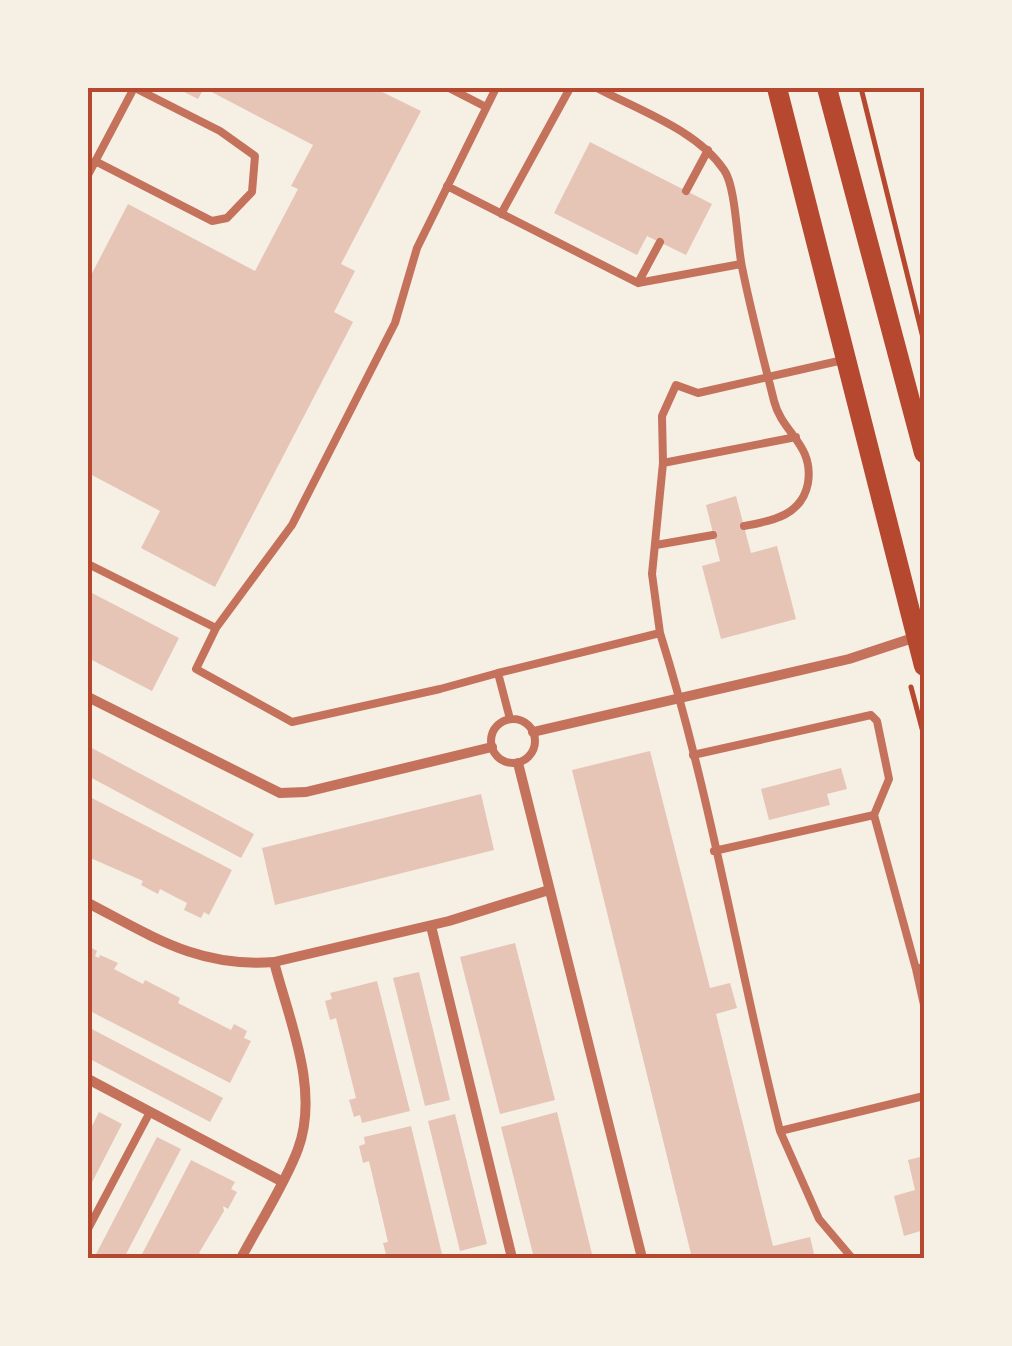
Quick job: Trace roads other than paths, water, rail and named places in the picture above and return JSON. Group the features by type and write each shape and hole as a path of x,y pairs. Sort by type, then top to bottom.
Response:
{"main road":[{"path":"777,88 921,635 924,666"},
{"path":"826,88 924,453"}],"street":[{"path":"533,732 850,659 921,635"},
{"path":"88,696 280,793 306,792 492,748"},
{"path":"518,763 642,1258"},
{"path":"88,903 209,960 245,964 274,962 431,926 549,890"},
{"path":"431,926 512,1258"},
{"path":"241,1258 298,1150 307,1110 302,1071 274,962"},
{"path":"88,1080 281,1181"}],"lane":[{"path":"88,175 95,161 134,88 220,131 255,156 252,192 228,218 212,221 95,161"},
{"path":"449,88 486,107"},
{"path":"496,88 417,248 395,323 292,526 216,628 196,670 292,722 440,690 660,632"},
{"path":"500,214 570,88"},
{"path":"597,88 708,150 728,174 741,264 778,415 797,436 807,458 808,479 805,494 782,518 744,526"},
{"path":"686,192 708,150"},
{"path":"447,186 638,283 741,264"},
{"path":"638,283 660,242"},
{"path":"846,360 698,392 676,385 662,416 663,463 652,574 660,632 681,698 780,1131 819,1219 852,1258"},
{"path":"663,463 797,436"},
{"path":"656,544 713,535"},
{"path":"88,564 216,628"},
{"path":"498,673 510,719"},
{"path":"693,754 871,715 876,721 888,779 874,815 920,968 924,1005"},
{"path":"510,719 525,722 533,732 534,748 518,763 498,758 492,748 493,732 510,719"},
{"path":"714,851 874,815"},
{"path":"780,1131 924,1096"},
{"path":"88,1229 150,1112"}]}
